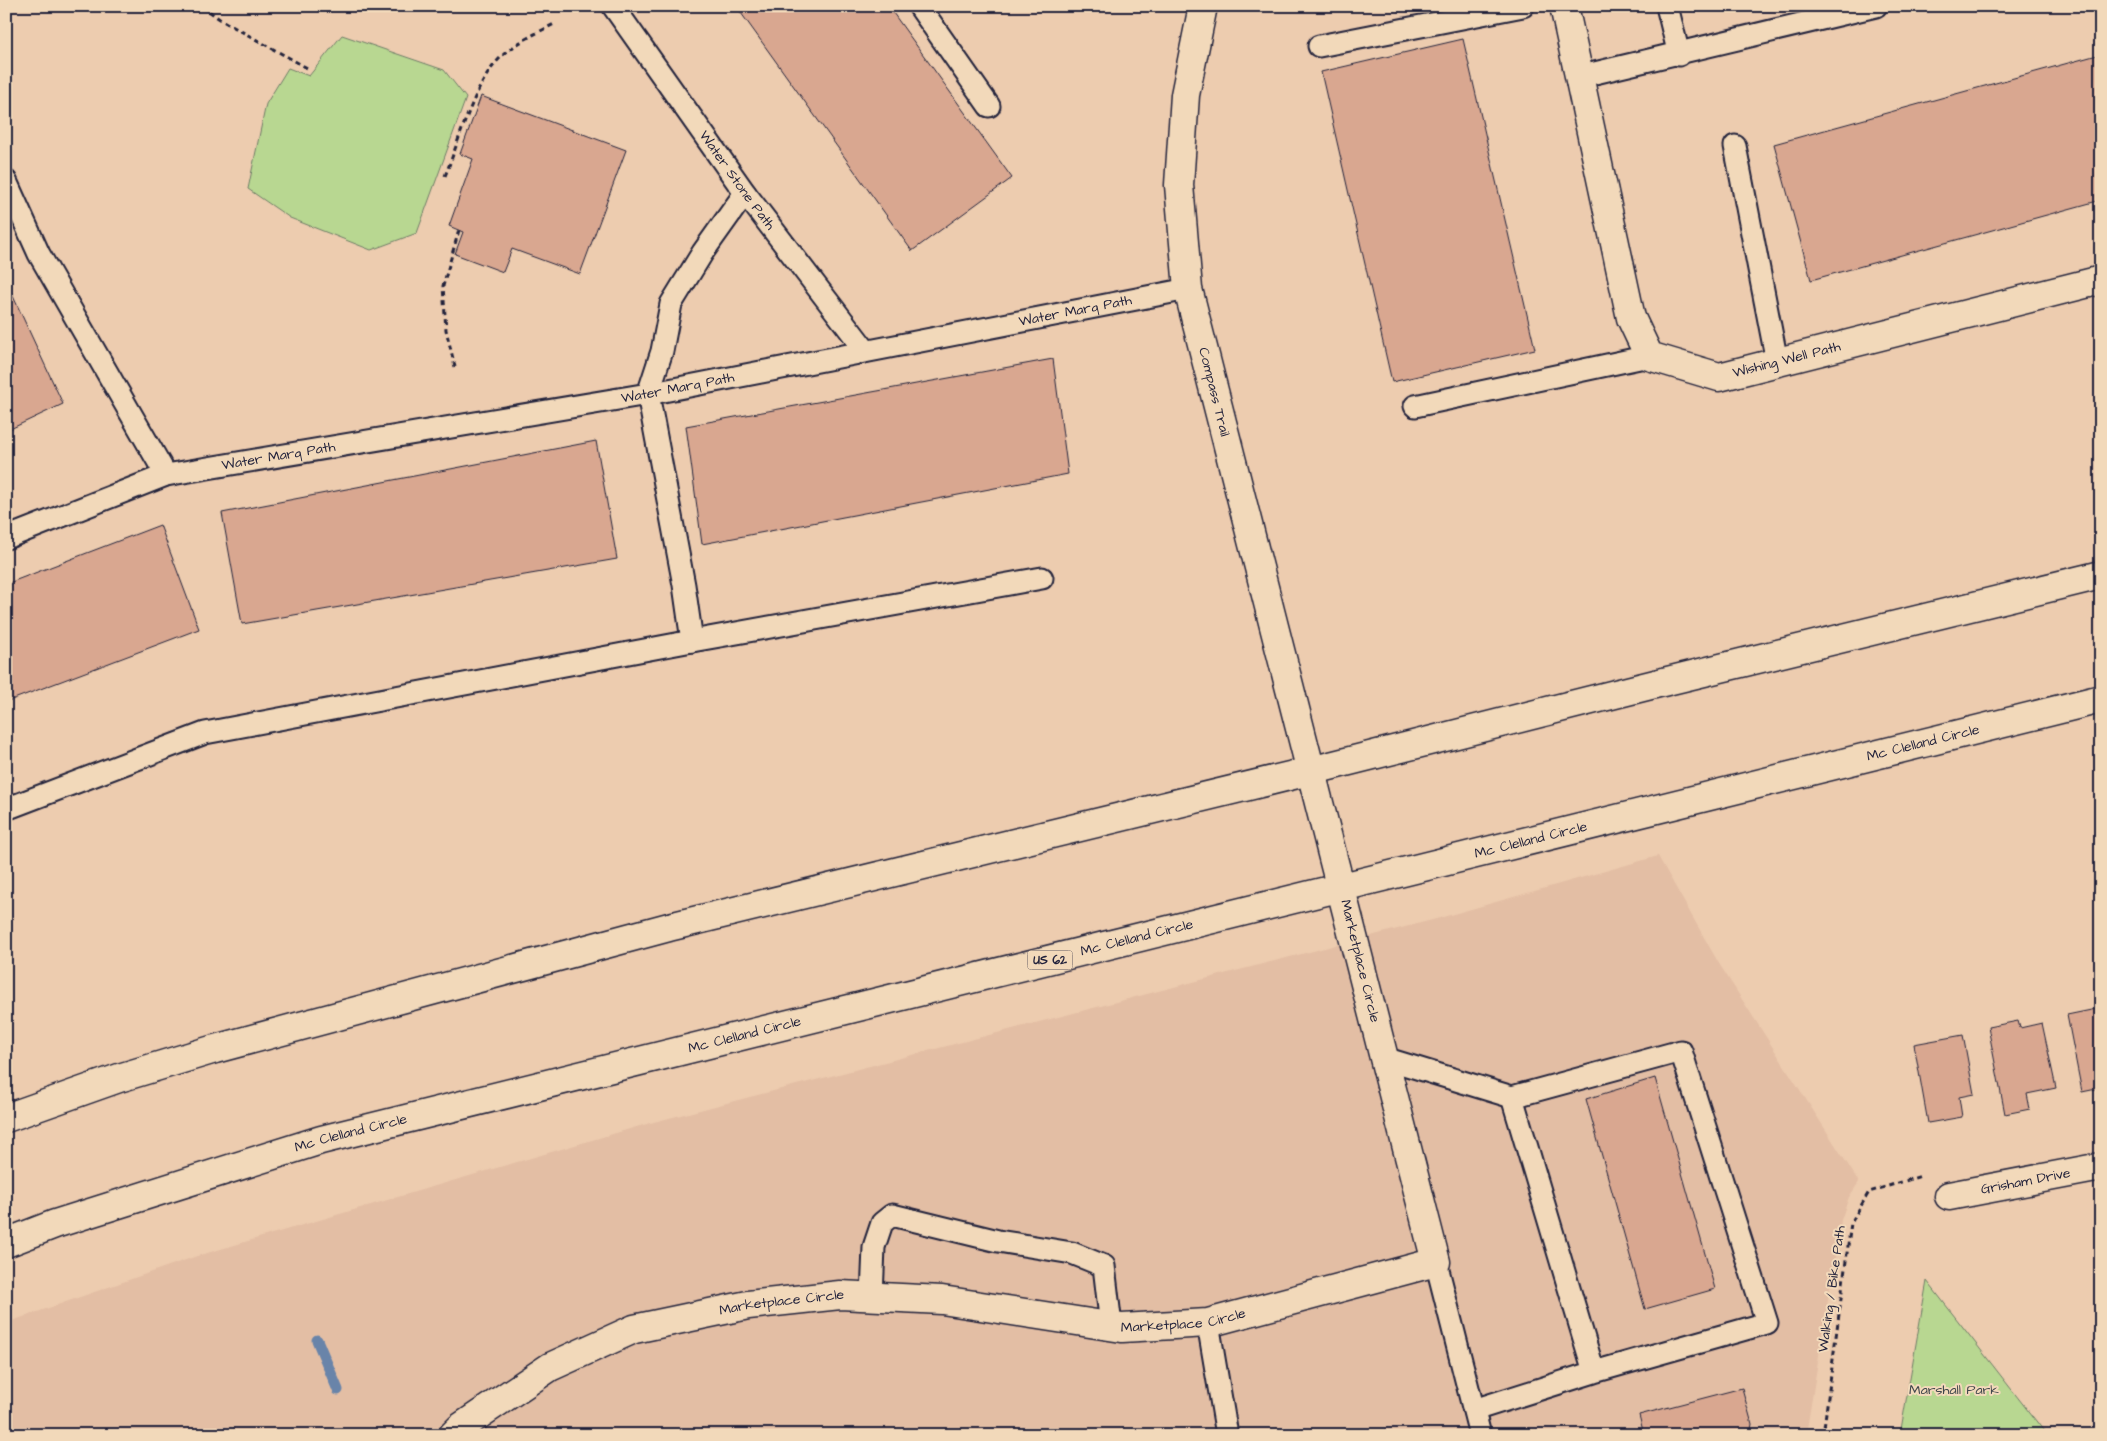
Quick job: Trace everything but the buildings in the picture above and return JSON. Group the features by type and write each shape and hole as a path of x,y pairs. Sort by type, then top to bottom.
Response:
{"main road":[{"name":"Compass Trail","path":"1203,6 1185,96 1179,185 1188,288 1310,771"},
{"path":"1564,6 1631,318 1649,356"},
{"name":"Wishing Well Path","path":"1649,356 1718,378 2101,280"},
{"path":"6,1118 119,1078 455,983 678,924 1310,771 1645,686 2101,575"},
{"name":"Mc Clelland Circle","path":"6,1243 64,1221 321,1140 2101,699"},
{"name":"Marketplace Circle","path":"453,1435 461,1427 550,1367 634,1329 748,1305 840,1295 942,1300 1122,1328 1208,1324 1436,1262 1310,771"},
{"name":"Grisham Drive","path":"1949,1196 2101,1167"}],"lane":[{"name":"Water Stone Path","path":"613,6 745,193 866,350"},
{"path":"919,6 989,106"},
{"path":"1319,46 1523,6"},
{"path":"1667,6 1679,55"},
{"path":"1578,77 1679,55 1876,6"},
{"path":"1735,146 1777,362"},
{"path":"6,181 38,254 166,475"},
{"path":"692,641 684,585 648,394 662,352 671,304 703,252 745,193"},
{"name":"Water Marq Path","path":"6,538 166,475 648,394 1188,288"},
{"path":"1415,406 1649,356"},
{"path":"6,809 205,732 1042,578"},
{"path":"1384,1058 1512,1097 1681,1051 1767,1323 1594,1372 1474,1410"},
{"path":"1512,1097 1594,1372"},
{"path":"872,1297 874,1248 882,1223 892,1215 998,1241 1072,1253 1104,1266 1111,1326"},
{"path":"1436,1262 1480,1435"},
{"path":"1208,1324 1227,1435"}],"path":[{"path":"202,6 221,20 310,69"},
{"path":"445,176 480,87 490,72 502,57 519,42 556,23"},
{"path":"454,367 446,330 443,286 459,230"},
{"name":"Walking / Bike Path","path":"1823,1435 1851,1223 1869,1192 1930,1174"}],"shaded area":[{"path":"1658,856 1718,962 1859,1182 1849,1197 1841,1220 1806,1435 6,1435 6,1323 197,1256 650,1123 1436,919"}],"green space":[{"path":"342,35 444,70 466,98 417,233 371,250 290,218 248,189 266,104 288,68 309,76"},
{"name":"Marshall Park","path":"1927,1281 2047,1435 1900,1435"}],"waterway":[{"path":"317,1340 338,1390"}]}
